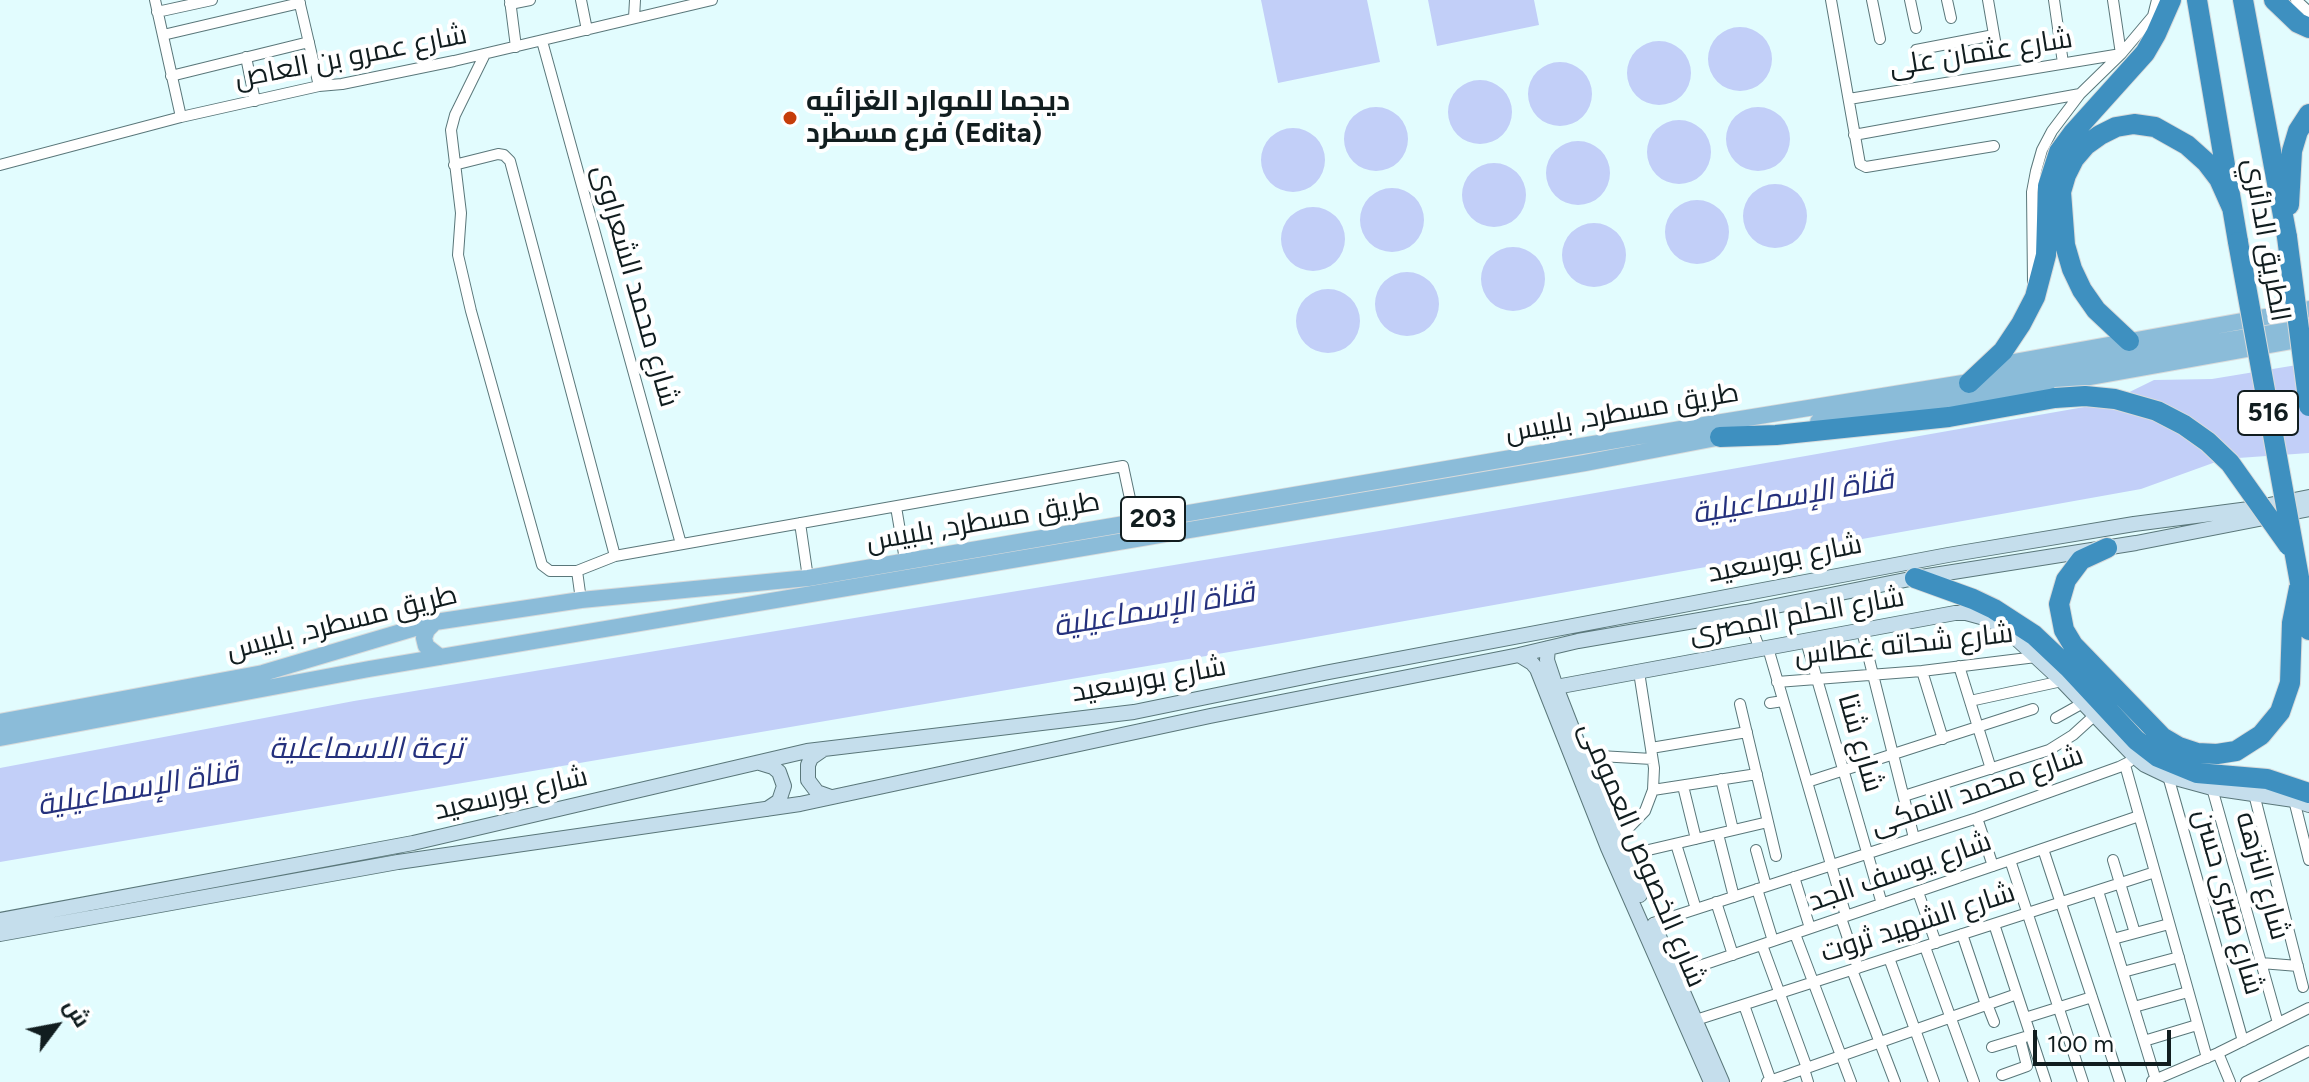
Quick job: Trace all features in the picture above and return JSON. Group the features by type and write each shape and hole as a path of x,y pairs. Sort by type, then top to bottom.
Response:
{"highway":[{"path":"1977,382 2003,351 2035,297 2046,255 2046,198 2054,163 2073,133 2145,53 2171,0"},
{"name":"الطريق الدائري","path":"2197,0 2309,630"},
{"name":"الطريق الدائري","path":"2243,0 2287,237 2309,406"},
{"path":"2274,0 2298,23 2309,28"},
{"path":"2287,237 2292,151 2298,131 2309,114"},
{"path":"2129,341 2096,310 2072,269 2065,245 2061,192 2074,159 2086,145 2116,127 2134,124 2155,127 2187,145 2206,162 2219,179 2232,208"},
{"path":"1720,437 1776,435 1949,417 2055,398 2085,396 2129,402 2171,417 2196,433 2230,463 2293,552"},
{"path":"2107,548 2081,560 2066,580 2059,604 2064,630 2073,645 2162,737 2197,753 2236,751 2261,735 2280,712 2290,683 2292,623 2300,583"},
{"path":"1915,578 1994,609 2034,635 2136,740 2171,764 2211,775 2267,779 2301,796"}],"main road":[{"path":"1977,382 2008,363 2309,309"},
{"name":"طريق مسطرد, بلبيس","path":"0,722 263,673 435,622 581,600 808,578 1716,423 2309,327"},
{"name":"طريق مسطرد, بلبيس","path":"0,738 440,657 2309,338"},
{"name":"شارع بورسعيد","path":"0,920 413,843 824,749 1134,712 1948,555 2309,497"},
{"name":"شارع بورسعيد","path":"0,934 398,862 767,809 1593,638 1746,612 1915,578 2107,548 2309,509"},
{"path":"2179,518 2182,533"},
{"name":"شارع الحلم المصرى","path":"1556,687 1966,613 1998,624 2036,657 2095,715 2130,760 2168,776 2212,788 2301,796 2309,805"},
{"path":"435,622 424,638 426,646 440,657"},
{"name":"شارع الخصوص العمومى","path":"1548,648 1547,660 1612,845 1623,856 1722,1082"},
{"name":"شارع الخصوص العمومى","path":"1519,655 1532,663 1540,675 1711,1082"},
{"path":"824,749 811,758 806,772 811,787 831,797"},
{"path":"759,762 779,772 784,786 779,801 767,809"}],"street":[{"path":"155,0 181,117"},
{"path":"157,12 212,0"},
{"path":"516,47 510,2 530,0"},
{"path":"581,0 587,30"},
{"path":"634,18 635,0"},
{"name":"شارع عمرو بن العاص","path":"0,165 181,117 485,54 712,0"},
{"path":"1844,0 1831,1 1858,160 1866,167 1994,146"},
{"path":"1872,0 1880,39"},
{"path":"1910,0 1916,28"},
{"path":"1947,0 1951,18"},
{"path":"1988,0 1997,52"},
{"path":"2054,0 2063,63"},
{"path":"2113,0 2121,54"},
{"path":"2035,297 2031,215 2036,171 2042,150 2080,94 2121,54 2153,16 2157,0"},
{"path":"2296,0 2309,12"},
{"path":"163,35 300,2 319,86"},
{"path":"1916,50 1994,35"},
{"name":"شارع محمد الشعراوى","path":"542,41 681,544"},
{"path":"171,76 309,42"},
{"path":"485,54 451,130 461,213 458,255 542,565 550,571 577,571 615,556 1123,466 1135,522"},
{"name":"شارع عثمان على","path":"1849,99 2121,54"},
{"path":"246,57 255,101"},
{"path":"1854,135 2080,94"},
{"path":"454,165 498,154 510,161 615,556"},
{"path":"896,507 905,560"},
{"path":"800,523 808,578"},
{"path":"577,571 581,600"},
{"path":"1746,612 1777,682 1831,865 1855,969 1895,1082"},
{"path":"1862,631 1914,838"},
{"name":"شارع شتا","path":"1806,641 1882,904"},
{"name":"شارع شحاته غطاس","path":"1777,682 1922,671 2036,657"},
{"path":"1959,666 1991,769"},
{"path":"1922,671 1943,739"},
{"path":"1612,845 1645,811 1655,779 1639,672"},
{"path":"1970,701 2062,681"},
{"path":"1770,703 1783,701"},
{"path":"2056,718 2083,703"},
{"path":"1740,704 1776,856"},
{"path":"1807,782 2033,709"},
{"path":"1904,796 2057,746 2095,715"},
{"path":"1582,755 1651,753 1747,732"},
{"path":"2130,760 2139,816 2207,1058"},
{"name":"شارع محمد النمكى","path":"1653,923 1977,818 2130,760"},
{"path":"1653,790 1757,774"},
{"name":"شارع صبرى حسن","path":"2168,776 2243,1041"},
{"path":"1721,779 1733,830"},
{"path":"1683,786 1696,839"},
{"name":"شارع النزهه","path":"2212,788 2278,1023"},
{"path":"2254,794 2303,987"},
{"path":"2301,796 2309,860"},
{"name":"شارع يوسف الجد","path":"1676,974 2139,816"},
{"path":"1977,818 1993,866"},
{"path":"1623,856 1768,822"},
{"path":"1718,834 1734,897"},
{"path":"1676,844 1696,909"},
{"path":"2043,849 2120,1082"},
{"path":"1756,850 1768,943 1808,1082"},
{"path":"2010,860 2083,1082"},
{"path":"2113,860 2135,933"},
{"name":"شارع الشهيد ثروت","path":"1696,1020 2155,872"},
{"path":"1794,877 1810,928"},
{"path":"2098,891 2144,1041 2153,1081 2309,1008"},
{"path":"1918,892 1936,943"},
{"path":"1716,902 1733,955"},
{"path":"1994,924 2025,1018 2028,1066 2015,1077 2002,1075"},
{"path":"2113,939 2169,924"},
{"path":"1795,934 1851,1082"},
{"path":"1962,934 1994,1022"},
{"path":"1925,947 1974,1082"},
{"path":"2123,972 2179,957"},
{"path":"1889,958 1934,1082"},
{"path":"2261,963 2298,966"},
{"path":"2134,1007 2188,992"},
{"path":"1744,1005 1769,1082 2017,994"},
{"path":"2025,1018 2092,997"},
{"path":"2144,1041 2197,1025"},
{"path":"1992,1047 2025,1037"},
{"path":"2025,1037 2046,1082"},
{"path":"2246,1082 2309,1051"},
{"path":"2218,1053 2230,1082"}],"water":[{"path":"1261,0 1367,0 1380,62 1278,83"},
{"path":"1428,0 1534,0 1539,25 1437,46"},
{"path":"1740,27 1763,36 1772,59 1763,82 1740,91 1717,82 1708,59 1717,36"},
{"path":"1659,41 1682,50 1691,73 1682,96 1659,105 1636,96 1627,73 1636,50"},
{"path":"1560,62 1578,68 1586,76 1592,94 1586,112 1578,120 1560,126 1542,120 1534,112 1528,94 1534,76 1542,68"},
{"path":"1480,80 1503,89 1512,112 1503,135 1480,144 1457,135 1448,112 1457,89"},
{"path":"1376,107 1399,116 1408,139 1399,162 1376,171 1353,162 1344,139 1353,116"},
{"path":"1758,107 1781,116 1790,139 1781,162 1758,171 1735,162 1726,139 1735,116"},
{"path":"1679,120 1702,129 1711,152 1702,175 1679,184 1656,175 1647,152 1656,129"},
{"path":"1293,128 1316,137 1325,160 1316,183 1293,192 1270,183 1261,160 1270,137"},
{"path":"1578,141 1601,150 1610,173 1601,196 1578,205 1555,196 1546,173 1555,150"},
{"path":"1494,163 1517,172 1526,195 1517,218 1494,227 1471,218 1462,195 1471,172"},
{"path":"1775,184 1798,193 1807,216 1798,239 1775,248 1752,239 1743,216 1752,193"},
{"path":"1392,188 1415,197 1424,220 1415,243 1392,252 1369,243 1360,220 1369,197"},
{"path":"1697,200 1720,209 1729,232 1720,255 1697,264 1674,255 1665,232 1674,209"},
{"path":"1313,207 1336,216 1345,239 1336,262 1313,271 1290,262 1281,239 1290,216"},
{"path":"1594,223 1617,232 1626,255 1617,278 1594,287 1571,278 1562,255 1571,232"},
{"path":"1513,247 1536,256 1545,279 1536,302 1513,311 1490,302 1481,279 1490,256"},
{"path":"1407,272 1430,281 1439,304 1430,327 1407,336 1384,327 1375,304 1384,281"},
{"path":"1328,289 1351,298 1360,321 1351,344 1328,353 1305,344 1296,321 1305,298"},
{"name":"ترعة الاسماعلية","path":"2309,363 2309,453 2224,459 2141,489 1282,643 0,862 0,768 354,701 1379,531 2107,403 2154,380 2212,379"}],"place":[{"name":"ديجما للموارد الغزائيه فرع مسطرد (Edita)","path":"790,118"}],"water label":[{"name":"قناة الإسماعيلية","path":"1793,497"},
{"name":"قناة الإسماعيلية","path":"1154,610"},
{"name":"قناة الإسماعيلية","path":"138,789"}]}
